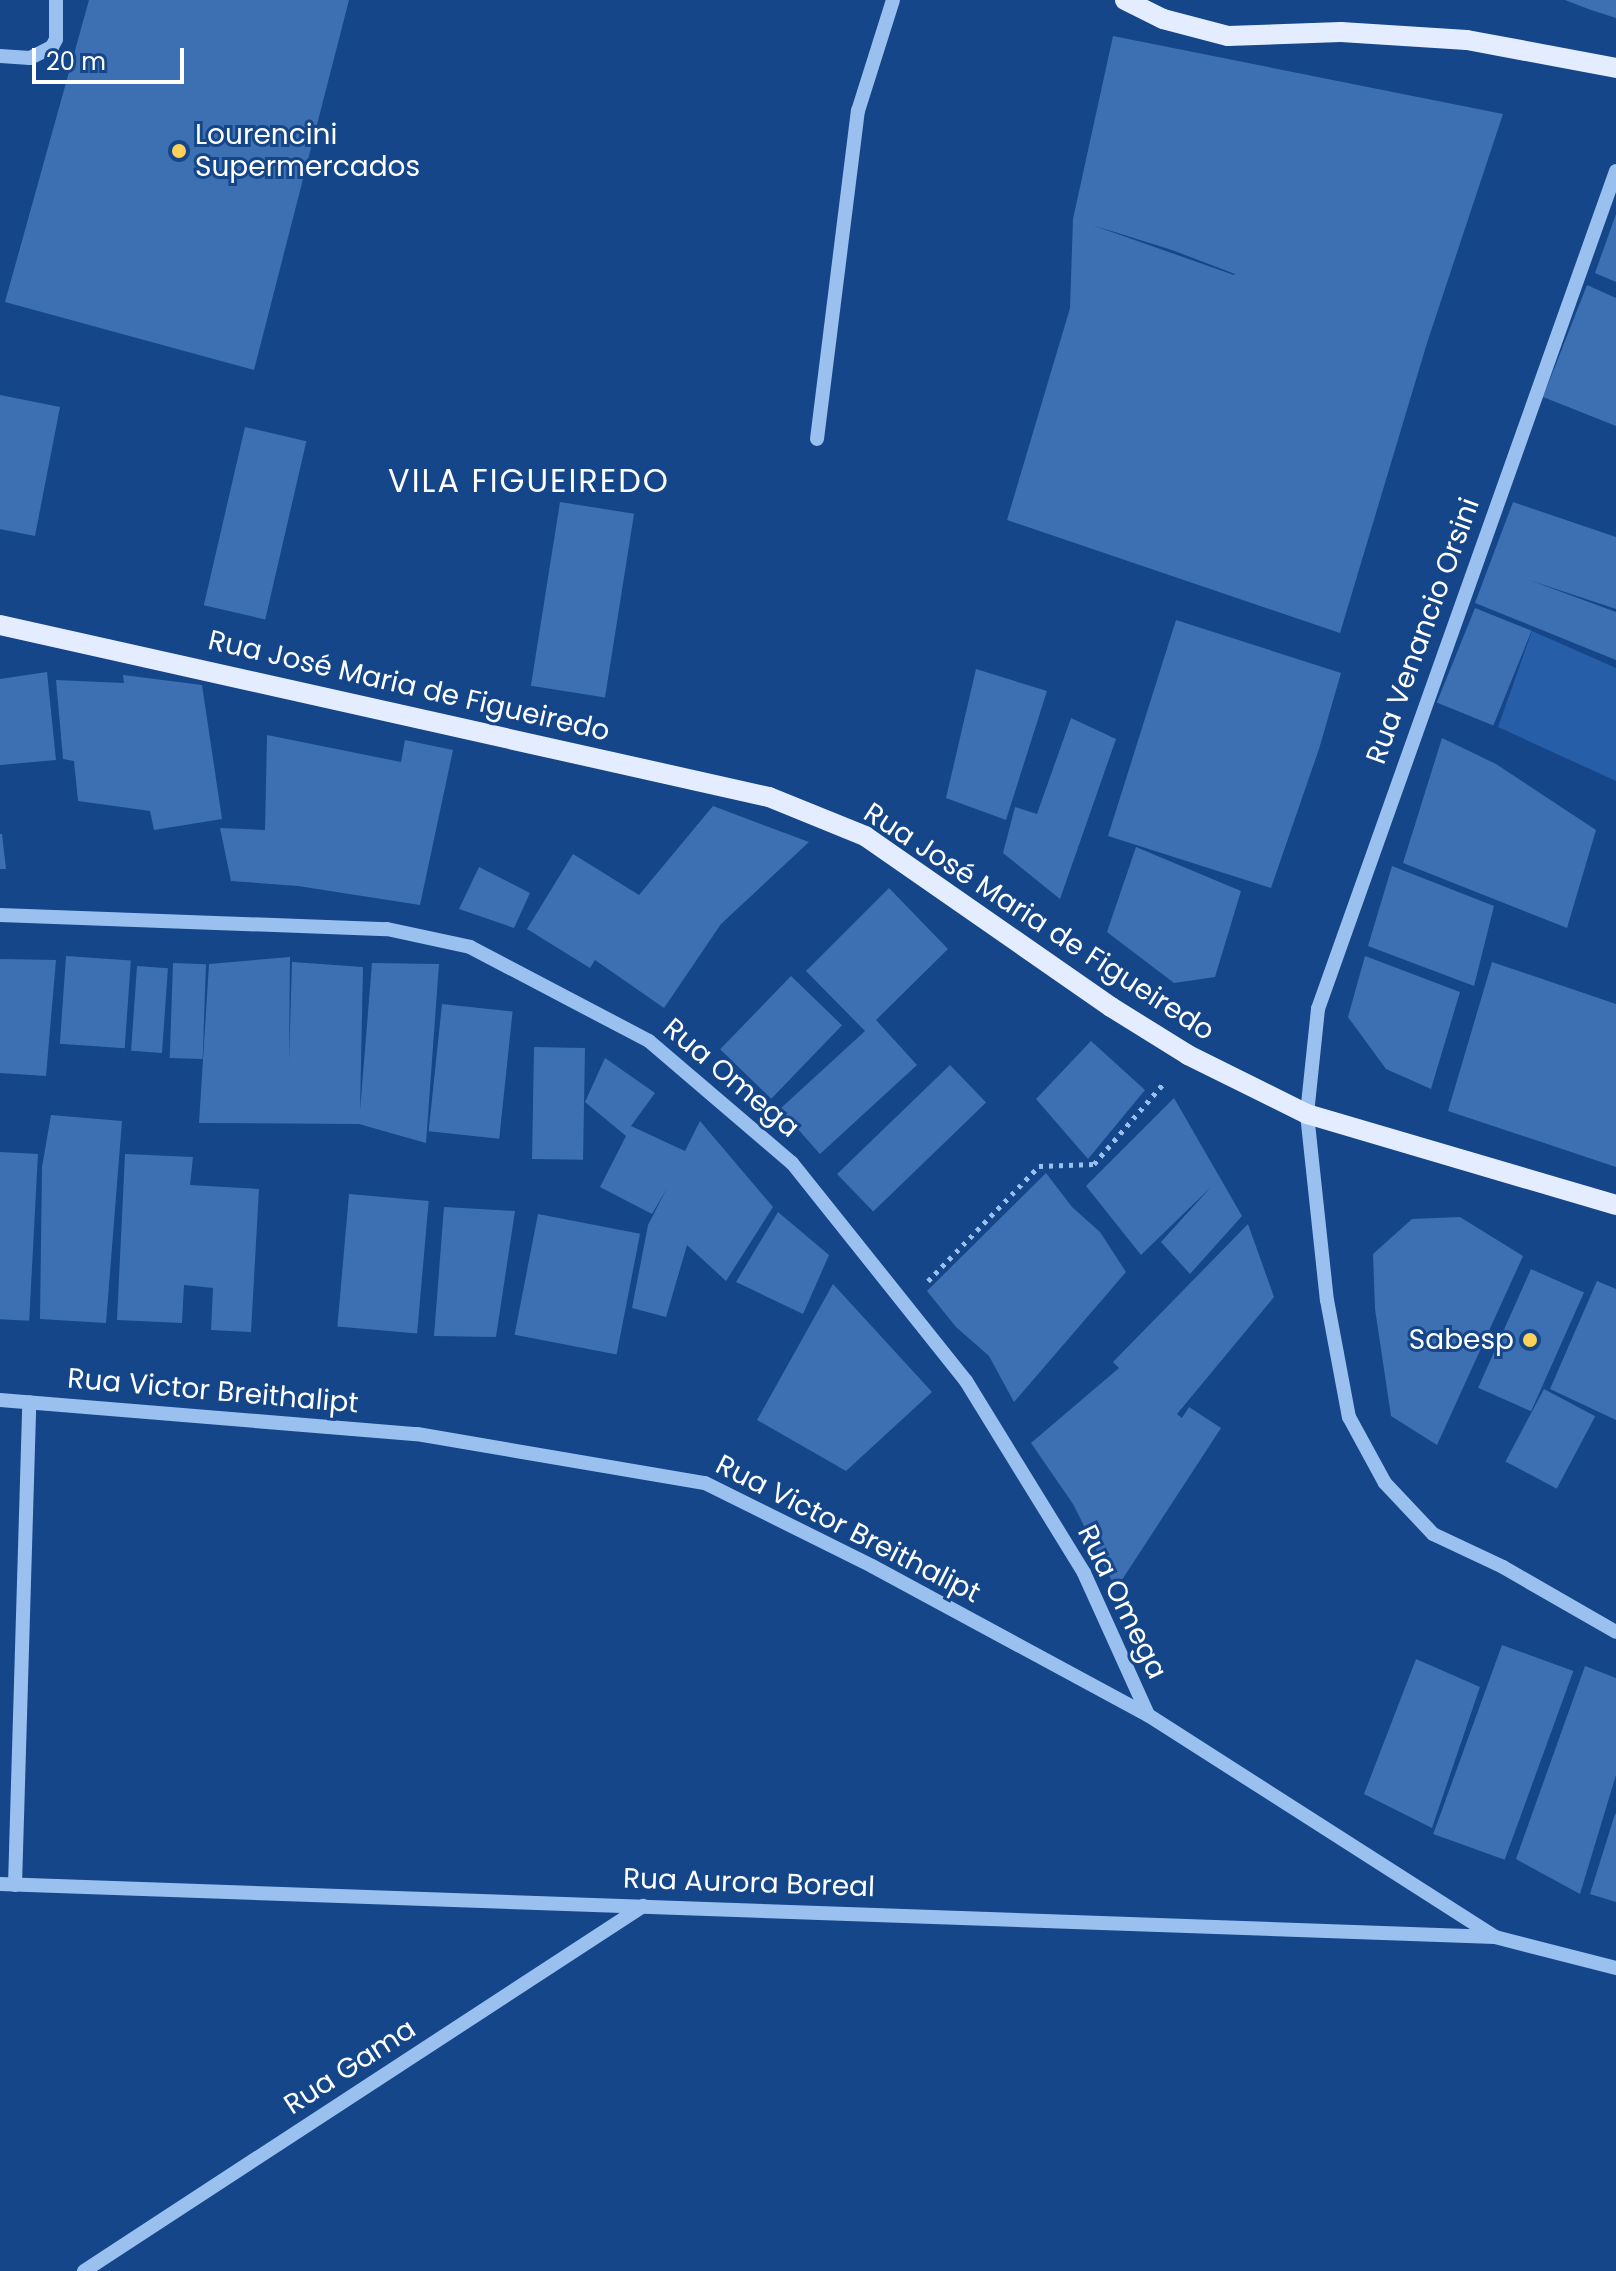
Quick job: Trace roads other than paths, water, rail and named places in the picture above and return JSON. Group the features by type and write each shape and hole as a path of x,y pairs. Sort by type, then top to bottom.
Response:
{"main road":[{"path":"1125,0 1163,19 1228,36 1341,32 1467,40 1616,68"},
{"name":"Rua José Maria de Figueiredo","path":"0,625 59,635 769,797 865,836 983,920 1188,1055 1307,1114 1616,1205"}],"street":[{"path":"0,56 30,58 52,47 56,39 56,0"},
{"path":"817,439 858,111 893,0"},
{"name":"Rua Venancio Orsini","path":"1616,171 1318,1009 1307,1114 1327,1300 1349,1417 1385,1483 1433,1534 1503,1567 1616,1632"},
{"name":"Rua Omega","path":"0,915 387,929 470,947 649,1041 792,1163 966,1381 1084,1573 1148,1715"},
{"name":"Rua Victor Breithalipt","path":"0,1400 417,1434 705,1483 872,1566 1148,1715 1495,1937"},
{"path":"7,1885 29,1402"},
{"name":"Rua Aurora Boreal","path":"7,1885 1495,1937"},
{"name":"Rua Gama","path":"84,2271 644,1905"},
{"path":"1495,1937 1616,1968"}],"place":[{"name":"Lourencini Supermercados","path":"179,151"},
{"name":"Sabesp","path":"1530,1340"}],"district":[{"name":"VILA FIGUEIREDO","path":"529,481"}]}
